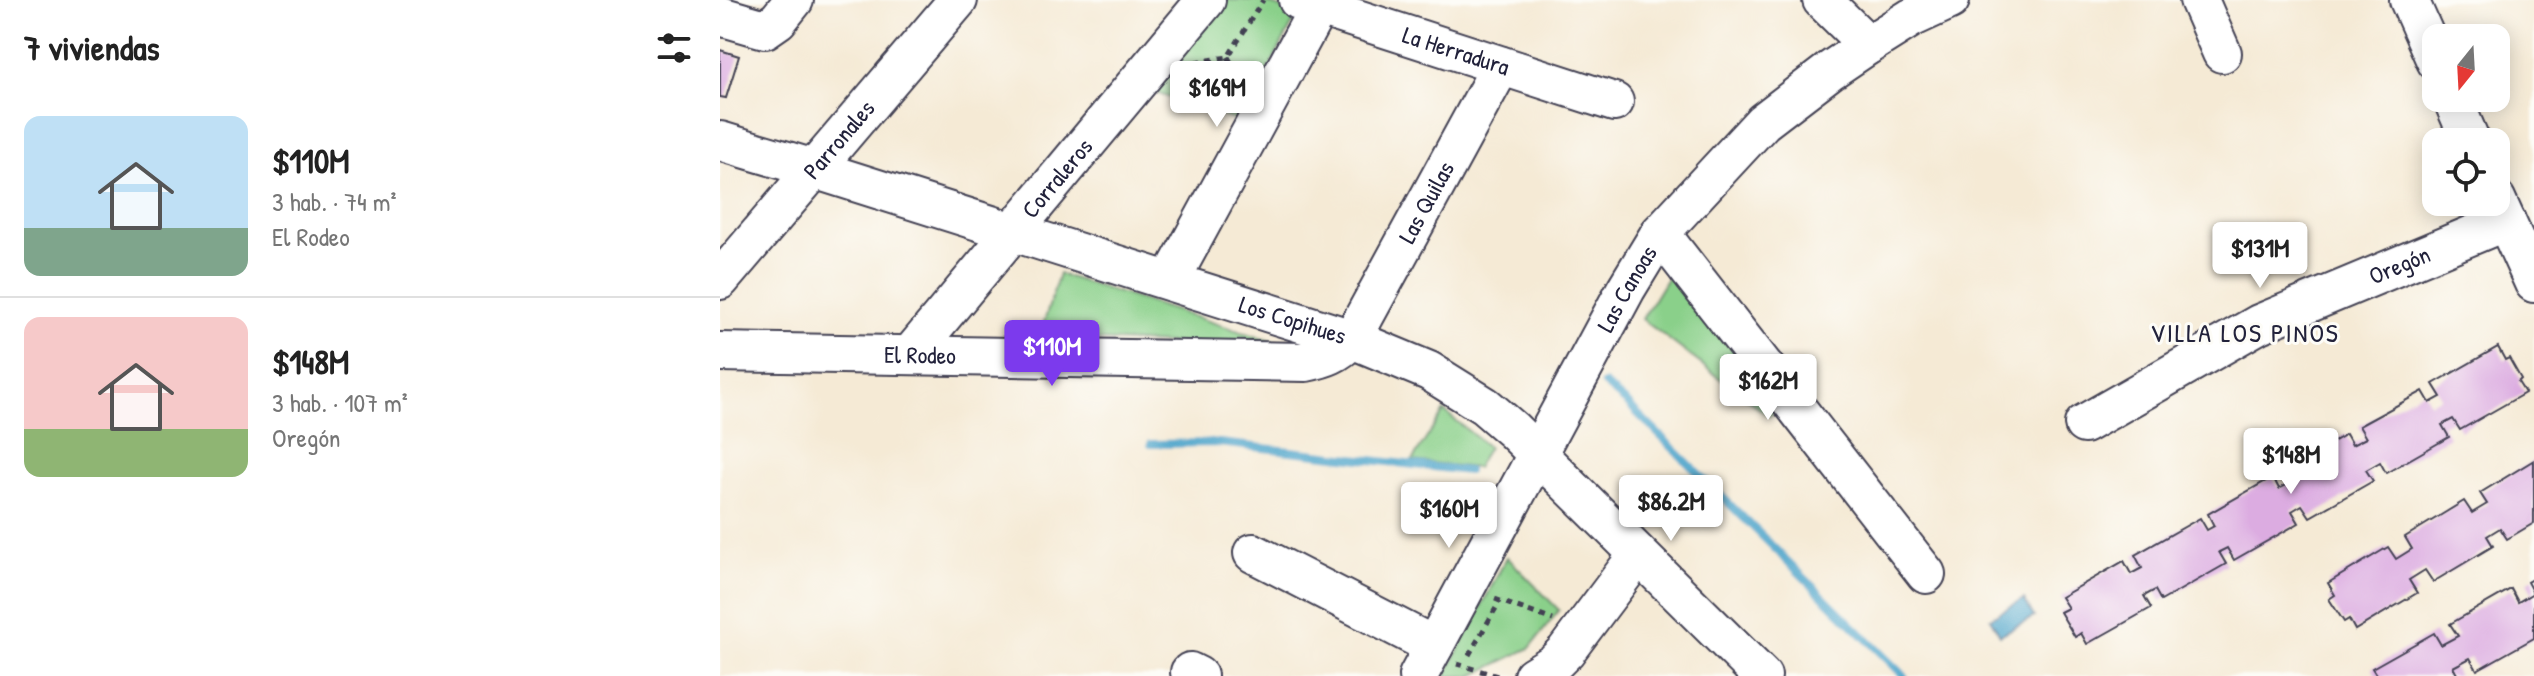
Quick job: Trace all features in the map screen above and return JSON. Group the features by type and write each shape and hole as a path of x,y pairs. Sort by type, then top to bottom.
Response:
{"street":[{"path":"720,16 765,29 778,20 794,0"},
{"name":"Parronales","path":"720,280 958,0"},
{"name":"Corraleros","path":"910,355 1206,0"},
{"path":"1822,0 1868,45"},
{"name":"Las Canoas","path":"1426,661 1631,279 1660,233 1763,122 1868,45 1911,18 1950,0"},
{"path":"2199,0 2222,53"},
{"path":"2409,0 2422,29"},
{"path":"1170,281 1308,3"},
{"name":"La Herradura","path":"1308,3 1614,102"},
{"name":"Las Quilas","path":"1352,339 1501,66"},
{"name":"Los Copihues","path":"720,141 1352,339 1429,371 1462,390 1504,422 1762,676"},
{"name":"Oregón","path":"2084,424 2259,324 2488,216"},
{"path":"2504,216 2534,283"},
{"path":"1660,233 1926,574"},
{"name":"El Rodeo","path":"720,352 1306,362 1339,353 1352,339"},
{"path":"1253,553 1426,661"},
{"path":"1533,676 1554,663 1638,555"}],"path":[{"path":"1146,70 1228,57 1263,0"},
{"path":"1464,588 1581,630"},
{"path":"1458,676 1500,601"}],"green space":[{"path":"1225,0 1258,0 1298,14 1240,122 1147,90"},
{"path":"1673,268 1782,405 1769,416 1642,319"},
{"path":"1059,274 1293,348 1039,338"},
{"path":"1444,411 1488,447 1476,468 1412,461"},
{"path":"1507,557 1559,610 1530,648 1472,676 1445,676"}],"water":[{"path":"2024,599 2034,617 2000,635 1990,618"}],"building":[{"path":"720,50 739,56 726,98 720,97"},
{"path":"2498,347 2505,360 2509,358 2525,393 2460,430 2453,419 2442,425 2449,437 2386,473 2380,462 2366,470 2373,481 2310,517 2302,505 2292,511 2299,523 2234,560 2227,548 2219,552 2226,564 2161,601 2155,590 2144,596 2151,608 2087,644 2081,633 2075,637 2060,612 2068,608 2061,597 2124,561 2131,574 2142,568 2135,555 2200,518 2207,530 2214,526 2208,514 2273,477 2279,489 2290,483 2283,470 2346,434 2352,445 2366,438 2359,426 2423,391 2430,403 2441,397 2433,384"},
{"path":"2534,460 2534,523 2507,539 2500,528 2487,536 2493,546 2433,582 2425,570 2409,580 2417,593 2355,630 2349,619 2344,622 2329,599 2335,595 2328,583 2388,547 2396,559 2412,549 2405,537 2464,501 2472,513 2487,504 2480,493"},
{"path":"2534,578 2534,638 2477,670 2470,658 2453,667 2458,676 2377,676 2372,668 2434,633 2441,645 2458,636 2450,624 2511,589 2518,602 2533,593 2527,582"}],"waterway":[{"path":"1604,384 1627,403 1904,676"},
{"path":"1151,444 1219,443 1468,471"}],"district":[{"name":"VILLA LOS PINOS","path":"2245,333"}]}
